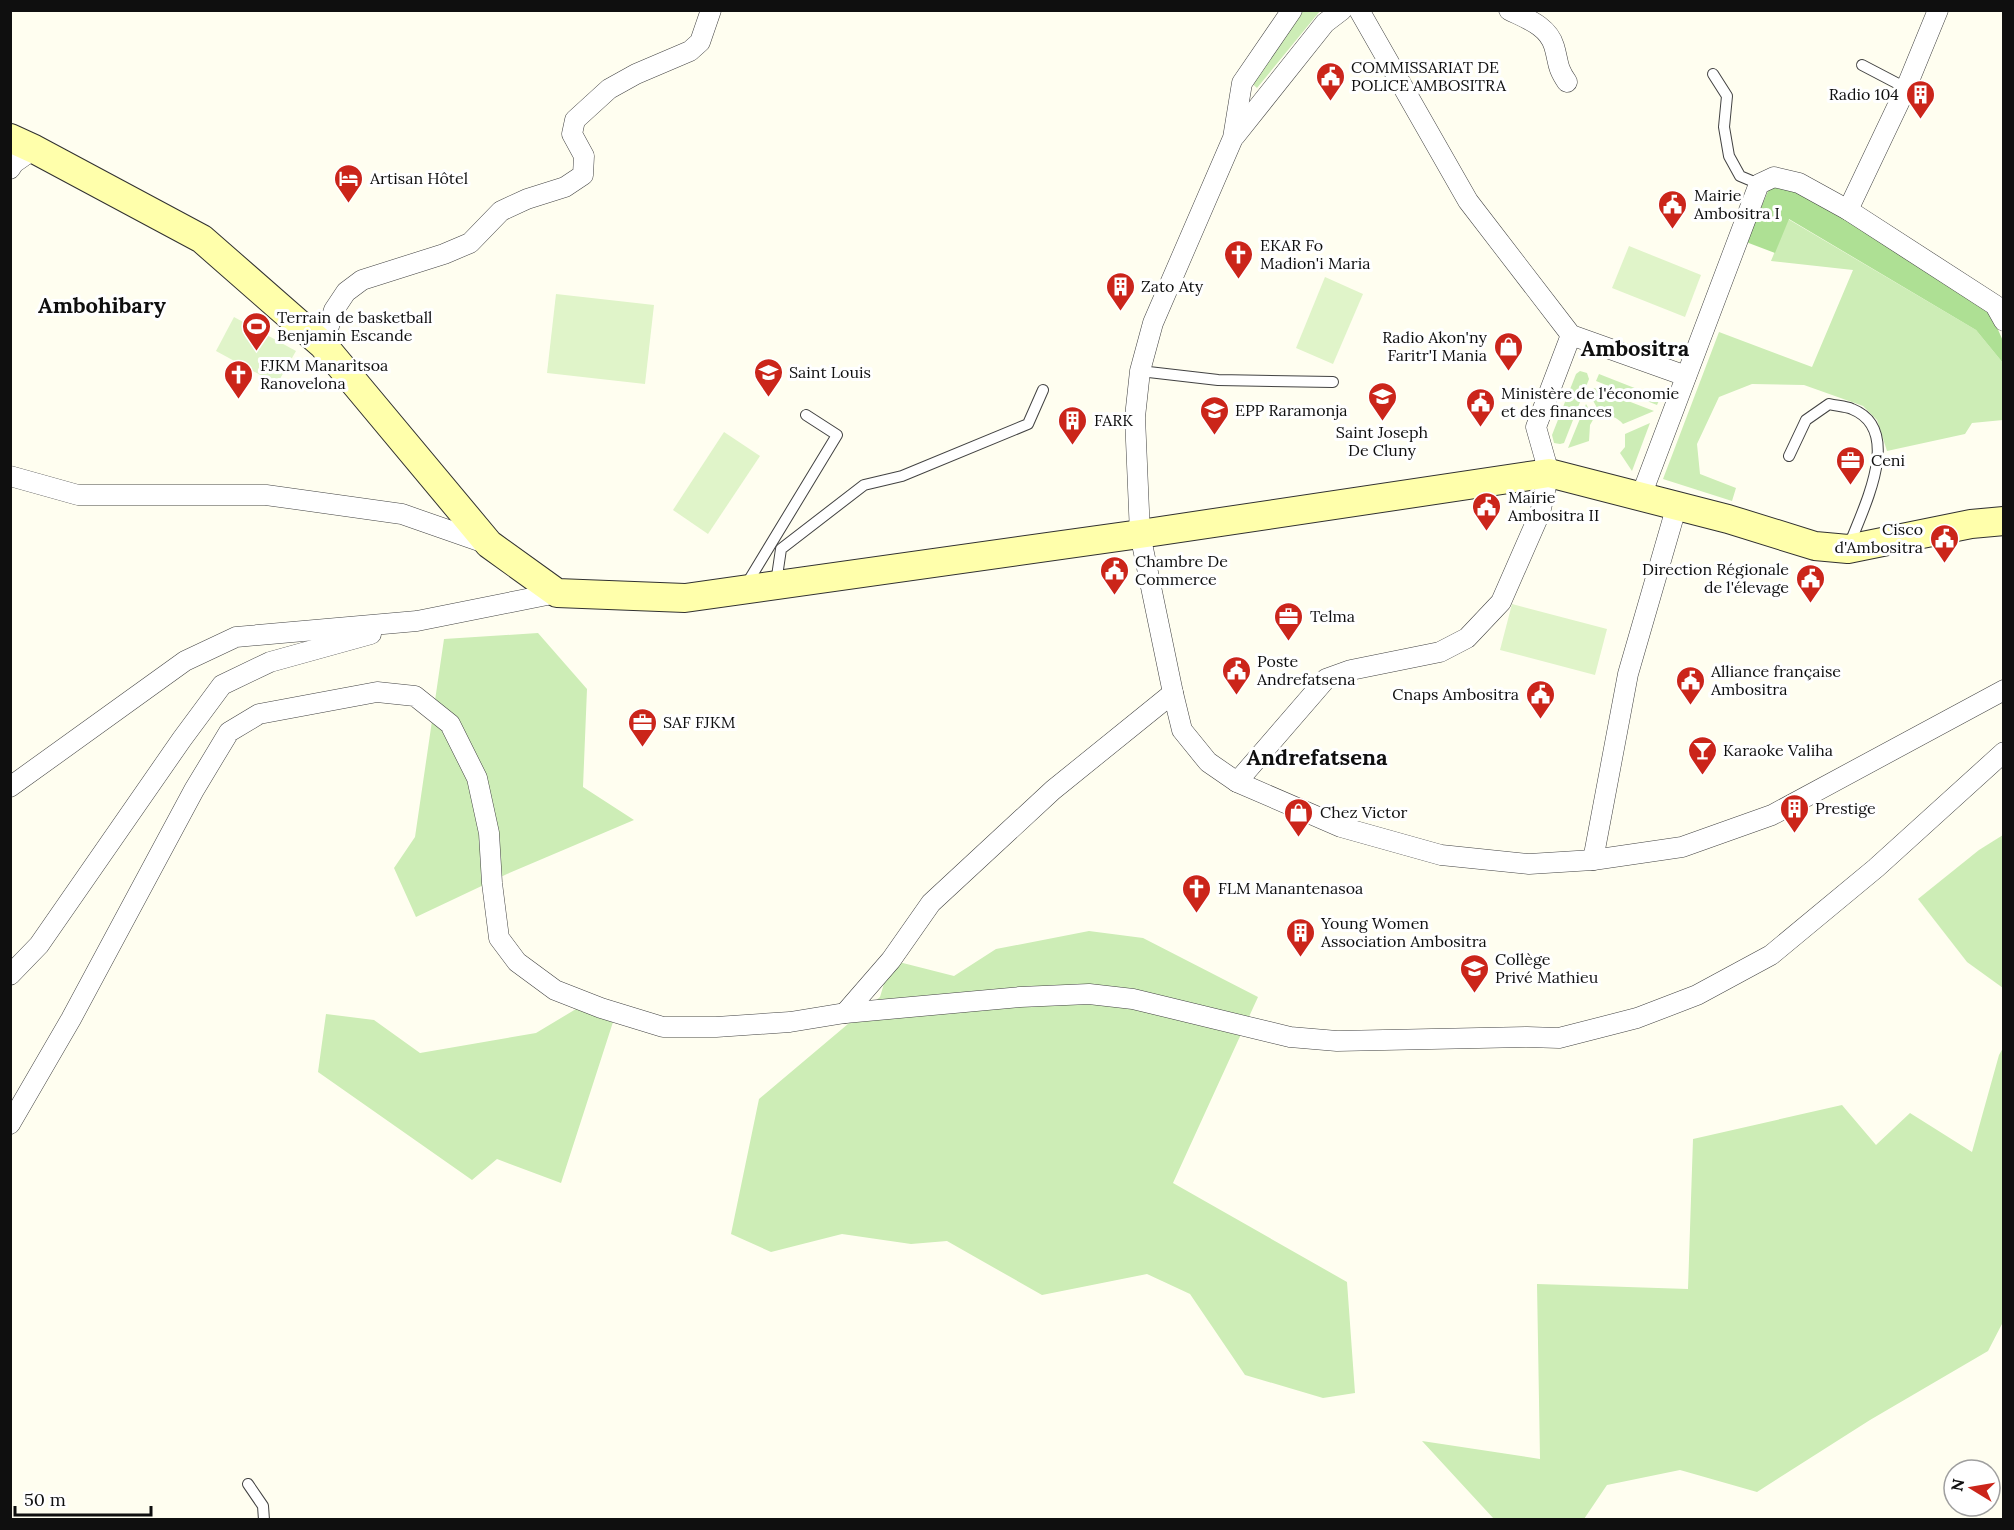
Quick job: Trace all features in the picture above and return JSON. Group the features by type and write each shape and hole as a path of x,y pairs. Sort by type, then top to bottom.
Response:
{"street":[{"path":"323,345 334,310 346,292 362,280 444,254 470,243 501,211 527,199 565,188 583,175 584,156 572,134 575,120 609,89 636,74 690,51 700,42 711,10"},
{"path":"1292,10 1242,83 1233,138 1153,323 1140,371 1135,417 1140,534 1182,730 1208,762 1237,782 1341,827 1441,855 1529,864 1593,860 1682,847 1772,815 2004,690"},
{"path":"1233,138 1325,23 1342,10"},
{"path":"1359,10 1468,201 1571,335 1686,376"},
{"path":"1509,10 1541,26 1554,44 1559,69 1567,82"},
{"path":"1848,210 1906,87 1938,10"},
{"path":"10,169 22,143 202,239 323,345 489,544 557,593"},
{"path":"1641,496 1759,184 1774,177 1799,183 1848,210 1995,305 2004,321"},
{"path":"1237,782 1326,679 1351,670 1440,652 1467,638 1501,602 1540,513 1549,473 1536,427 1571,335"},
{"path":"10,975 39,945 222,685 270,662 417,621 557,593 685,598 743,591 1549,473 1677,505 1815,546 1848,549 1971,524 2004,521"},
{"path":"10,476 78,495 266,495 390,512 489,544"},
{"path":"1593,860 1628,674 1677,505"},
{"path":"10,787 185,661 236,637 417,621"},
{"path":"10,1124 70,1019 194,790 229,732 259,714 377,692 416,696 450,724 477,778 489,832 492,883 499,938 517,962 555,990 601,1008 663,1027 716,1027 790,1022 845,1012 1020,997 1089,994 1133,999 1290,1037 1337,1041 1559,1038 1637,1018 1697,994 1771,955 1876,868 2004,752"},
{"path":"845,1012 891,960 931,903 1053,790 1173,693"}],"lane":[{"path":"1862,65 1906,87"},
{"path":"1713,74 1727,96 1724,128 1728,156 1740,176 1759,184"},
{"path":"1140,371 1218,380 1333,382"},
{"path":"776,586 781,549 864,485 903,476 1028,424 1043,390"},
{"path":"1789,456 1806,420 1829,404 1852,409 1868,419 1876,434 1879,452 1875,478 1848,549"},
{"path":"743,591 837,435 806,415"},
{"path":"248,1484 264,1506 264,1520"}],"green space":[{"path":"1303,11 1320,11 1257,88 1248,80"},
{"path":"1782,184 1812,198 1989,309 2003,341 2003,363 1976,330 1789,219 1775,253 1746,242 1769,189"},
{"path":"1788,219 1976,330 2003,363 2003,420 1972,423 1965,434 1887,451 1877,420 1863,406 1804,385 1752,384 1719,397 1697,444 1700,474 1736,488 1732,501 1663,479 1719,332 1812,367 1853,270 1771,261"},
{"path":"1629,246 1701,275 1685,317 1612,288"},
{"path":"1325,277 1363,294 1333,364 1296,348"},
{"path":"556,294 654,305 645,384 547,373"},
{"name":"Terrain de basketball Benjamin Escande","path":"234,317 296,351 277,384 216,351"},
{"path":"1580,371 1587,373 1589,379 1564,443 1554,443 1552,435 1576,374"},
{"path":"1599,374 1660,398 1657,405 1596,381"},
{"path":"1594,388 1654,411 1623,424 1613,417 1601,415 1590,395"},
{"path":"1586,404 1594,418 1590,425 1589,441 1568,448"},
{"path":"1650,423 1632,471 1620,453 1625,447 1625,434"},
{"path":"724,432 760,456 708,534 673,510"},
{"path":"1512,604 1607,629 1595,675 1500,650"},
{"path":"538,633 587,689 583,787 634,820 507,874 416,917 394,868 415,837 444,639"},
{"path":"2003,835 2003,988 1967,962 1918,899 1979,850"},
{"path":"1089,931 1143,938 1258,997 1173,1183 1347,1282 1355,1393 1323,1398 1245,1375 1190,1294 1147,1274 1042,1295 947,1241 911,1244 842,1234 771,1252 731,1234 759,1099 880,997 891,960 954,976 996,949"},
{"path":"581,1006 613,1022 561,1183 497,1159 472,1180 318,1072 326,1014 374,1020 420,1053 536,1033"},
{"path":"2003,1048 2003,1322 1988,1351 1870,1420 1757,1492 1680,1470 1607,1485 1584,1519 1494,1519 1422,1441 1540,1459 1537,1284 1688,1289 1693,1139 1842,1105 1876,1145 1910,1113 1972,1152 1999,1055"}],"place":[{"name":"COMMISSARIAT DE POLICE AMBOSITRA","path":"1330,102"},
{"name":"Radio 104","path":"1920,120"},
{"name":"Artisan Hôtel","path":"349,204"},
{"name":"Mairie Ambositra I","path":"1673,230"},
{"name":"EKAR Fo Madion'i Maria","path":"1239,280"},
{"name":"Zato Aty","path":"1120,312"},
{"name":"Terrain de basketball Benjamin Escande","path":"256,352"},
{"name":"Radio Akon'ny Faritr'I Mania","path":"1508,372"},
{"name":"Saint Louis","path":"768,398"},
{"name":"FJKM Manaritsoa Ranovelona","path":"239,400"},
{"name":"Saint Joseph De Cluny","path":"1382,422"},
{"name":"Ministère de l'économie et des finances","path":"1480,428"},
{"name":"EPP Raramonja","path":"1214,436"},
{"name":"FARK","path":"1073,446"},
{"name":"Ceni","path":"1850,486"},
{"name":"Mairie Ambositra II","path":"1487,532"},
{"name":"Cisco d'Ambositra","path":"1944,564"},
{"name":"Chambre De Commerce","path":"1114,596"},
{"name":"Direction Régionale de l'élevage","path":"1810,604"},
{"name":"Telma","path":"1289,642"},
{"name":"Poste Andrefatsena","path":"1236,696"},
{"name":"Alliance française Ambositra","path":"1690,706"},
{"name":"Cnaps Ambositra","path":"1540,720"},
{"name":"SAF FJKM","path":"642,748"},
{"name":"Karaoke Valiha","path":"1702,776"},
{"name":"Prestige","path":"1794,834"},
{"name":"Chez Victor","path":"1299,838"},
{"name":"FLM Manantenasoa","path":"1197,914"},
{"name":"Young Women Association Ambositra","path":"1300,958"},
{"name":"Collège Privé Mathieu","path":"1474,994"}],"district":[{"name":"Ambohibary","path":"102,305"},
{"name":"Ambositra","path":"1635,348"},
{"name":"Andrefatsena","path":"1317,757"}]}
